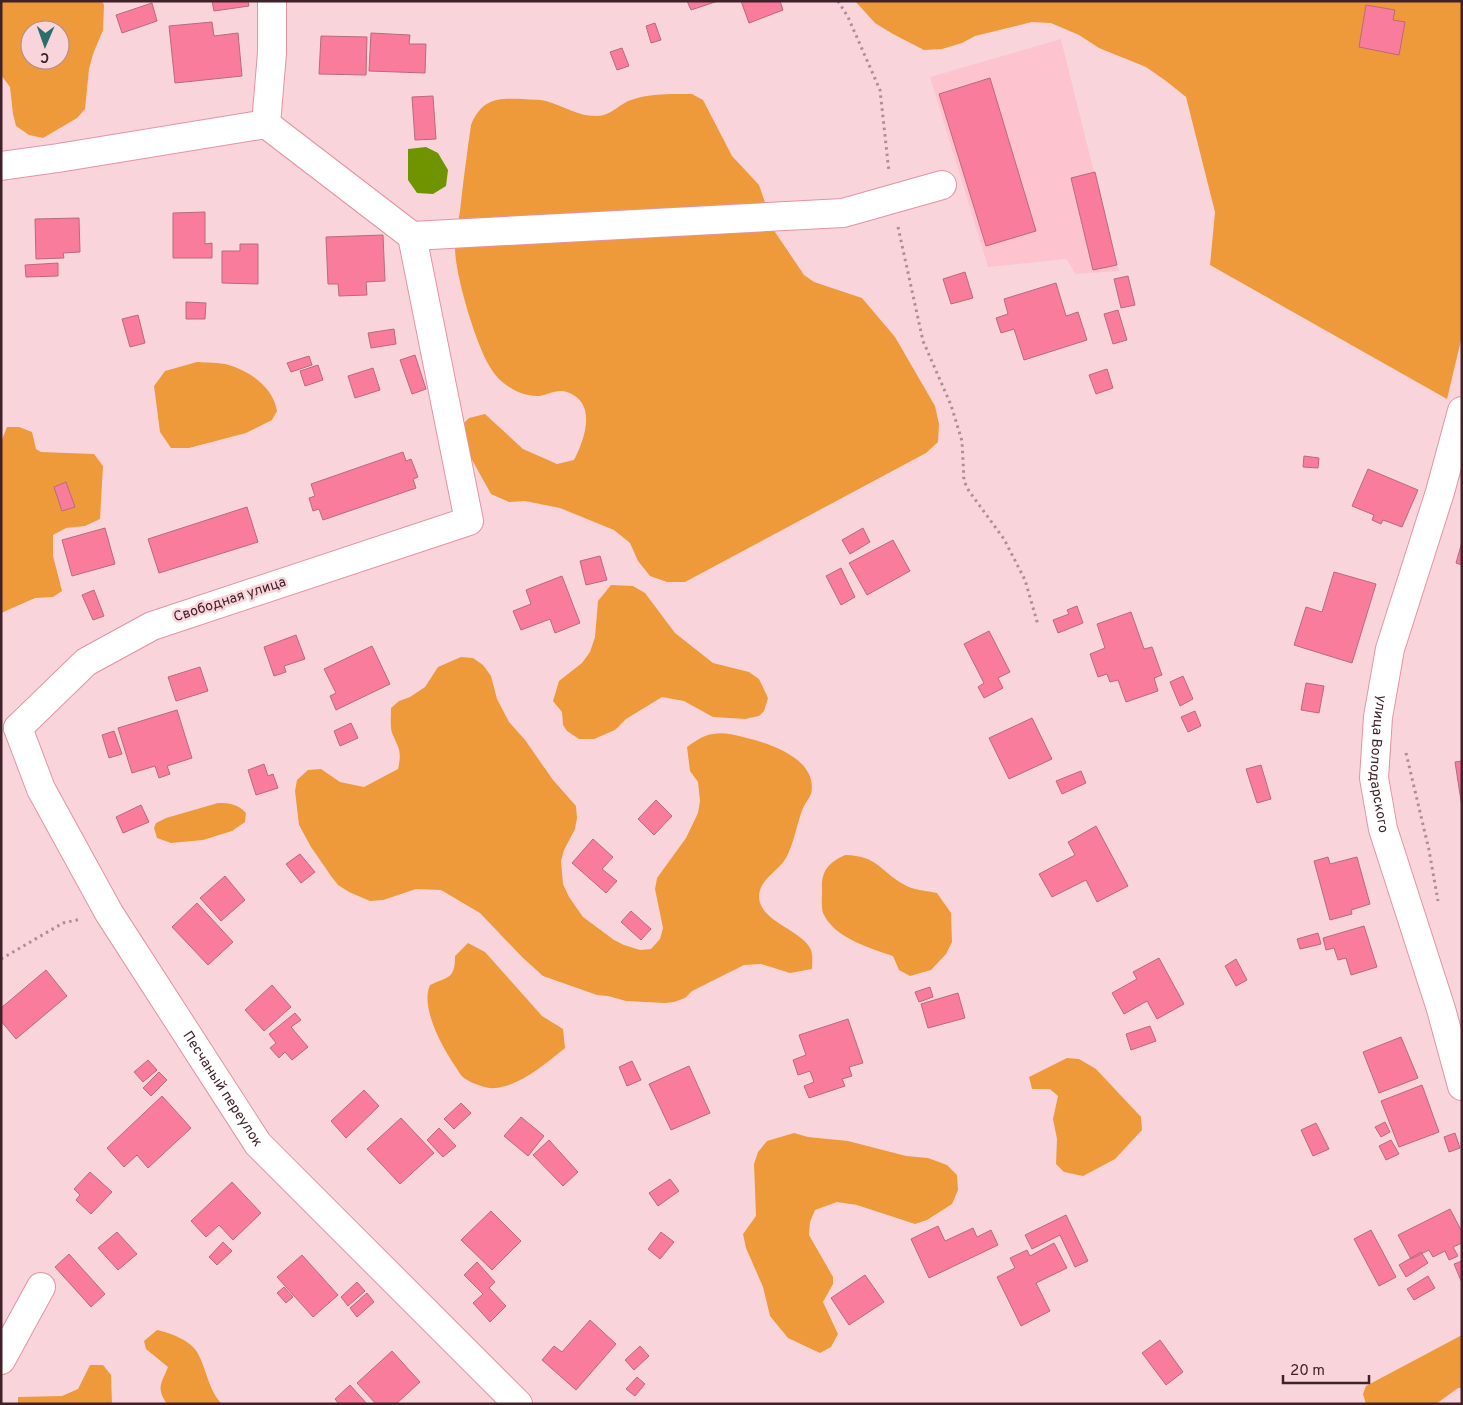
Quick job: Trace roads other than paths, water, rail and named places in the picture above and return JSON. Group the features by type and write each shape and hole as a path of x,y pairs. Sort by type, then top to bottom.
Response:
{"street":[{"path":"266,124 272,53 272,1"},
{"path":"1,166 266,124 412,236 843,213 942,185"},
{"name":"Свободная улица","path":"10,728 86,662 152,626 470,521 412,236"},
{"name":"улица Володарского","path":"1462,411 1440,492 1390,649 1378,717 1374,778 1383,828 1441,1009 1462,1086"},
{"name":"Песчаный переулок","path":"10,728 109,913 258,1144 518,1404"},
{"path":"1,1360 42,1287"}]}
